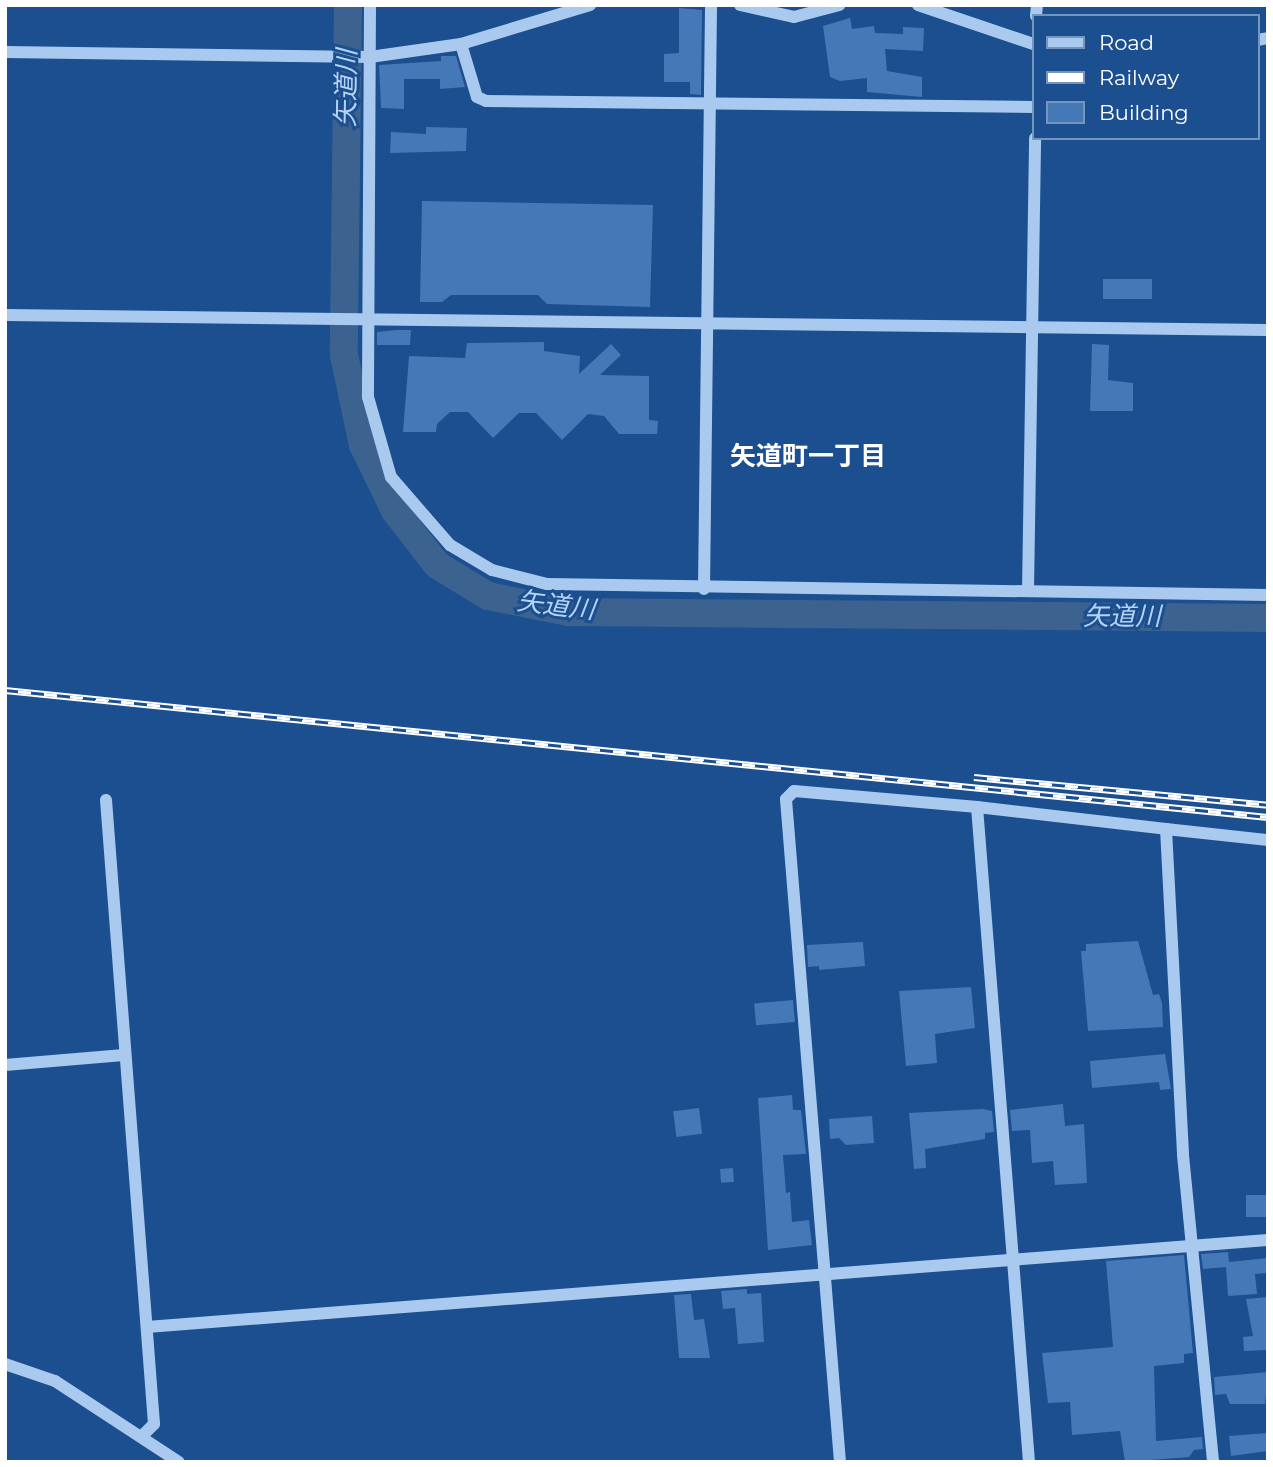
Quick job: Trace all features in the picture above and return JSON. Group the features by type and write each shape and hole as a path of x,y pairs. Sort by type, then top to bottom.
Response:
{"street":[{"path":"370,5 362,321 368,397 391,477 450,545 492,570 547,584 704,589 1268,595"},
{"path":"5,52 367,57 461,44 590,5"},
{"path":"704,589 711,5"},
{"path":"740,5 794,17 839,5"},
{"path":"918,5 1032,44"},
{"path":"461,44 477,97 486,101 1032,107"},
{"path":"1028,591 1035,140"},
{"path":"5,315 319,321 1268,330"},
{"path":"840,1462 786,799 794,791 976,807 1268,840"},
{"path":"106,800 153,1424 142,1436"},
{"path":"976,807 1010,1261 1029,1462"},
{"path":"1166,829 1183,1155 1195,1247 1213,1462"},
{"path":"5,1065 124,1055"},
{"path":"147,1327 1268,1240"},
{"path":"5,1364 55,1381 179,1462"}],"building":[{"path":"679,8 702,10 701,95 690,94 690,82 664,82 664,54 679,53"},
{"path":"850,18 852,29 874,26 875,33 903,34 903,27 924,28 923,51 885,49 887,71 922,77 922,97 867,92 867,78 840,81 830,77 823,26"},
{"path":"441,56 456,56 465,87 440,89 440,79 404,79 404,109 381,108 379,65 441,61"},
{"path":"426,127 467,128 466,151 390,153 391,132 426,134"},
{"path":"422,201 653,205 650,307 547,304 538,295 451,295 442,302 420,302"},
{"path":"1103,279 1152,279 1152,299 1103,299"},
{"path":"411,330 410,345 377,345 377,332"},
{"path":"544,342 544,351 580,356 579,374 611,344 621,355 600,375 649,376 649,420 658,421 657,434 619,434 604,416 588,414 562,440 536,413 519,413 493,438 468,412 450,412 437,424 436,432 403,432 409,356 465,358 467,343"},
{"path":"1092,344 1109,345 1108,380 1133,383 1133,411 1090,411"},
{"path":"1138,941 1153,995 1159,994 1162,1003 1163,1027 1088,1031 1081,951 1086,951 1086,944"},
{"path":"863,942 865,966 819,970 819,966 808,967 807,945"},
{"path":"971,987 975,1028 935,1034 937,1063 906,1066 899,991"},
{"path":"793,1000 795,1022 756,1025 754,1003"},
{"path":"1165,1054 1171,1089 1160,1090 1159,1082 1092,1088 1090,1061"},
{"path":"792,1095 793,1110 801,1110 806,1154 783,1155 786,1193 790,1192 792,1222 809,1220 812,1245 768,1250 758,1098"},
{"path":"1063,1104 1065,1126 1084,1124 1087,1183 1055,1185 1053,1161 1032,1163 1030,1130 1012,1131 1010,1110"},
{"path":"699,1108 702,1134 676,1137 673,1111"},
{"path":"983,1109 992,1111 994,1132 985,1133 985,1139 925,1149 926,1168 914,1169 909,1113"},
{"path":"872,1116 874,1143 846,1145 839,1138 830,1139 829,1119"},
{"path":"733,1168 734,1182 721,1183 720,1169"},
{"path":"1246,1195 1268,1195 1268,1217 1246,1217"},
{"path":"1228,1252 1229,1262 1268,1258 1268,1273 1255,1274 1257,1294 1228,1296 1226,1267 1203,1269 1201,1254"},
{"path":"1184,1255 1193,1353 1184,1354 1184,1363 1154,1366 1156,1441 1202,1437 1203,1449 1194,1450 1189,1457 1125,1462 1120,1431 1072,1435 1070,1402 1048,1403 1042,1353 1113,1347 1106,1261"},
{"path":"747,1289 747,1294 761,1293 764,1342 738,1344 735,1308 723,1309 721,1291"},
{"path":"691,1294 694,1320 704,1319 710,1358 679,1358 674,1295"},
{"path":"1268,1297 1268,1350 1244,1351 1243,1337 1253,1336 1246,1299"},
{"path":"1268,1372 1265,1404 1230,1404 1226,1394 1215,1395 1214,1377"},
{"path":"1268,1433 1268,1451 1231,1456 1229,1436"}],"waterway":[{"name":"矢道川","path":"348,5 344,355 363,445 395,511 437,565 488,596 568,612 1268,618"}],"railway":[{"path":"5,690 1268,817"},
{"path":"974,777 1268,805"}],"district":[{"name":"矢道町一丁目","path":"808,457"}]}
